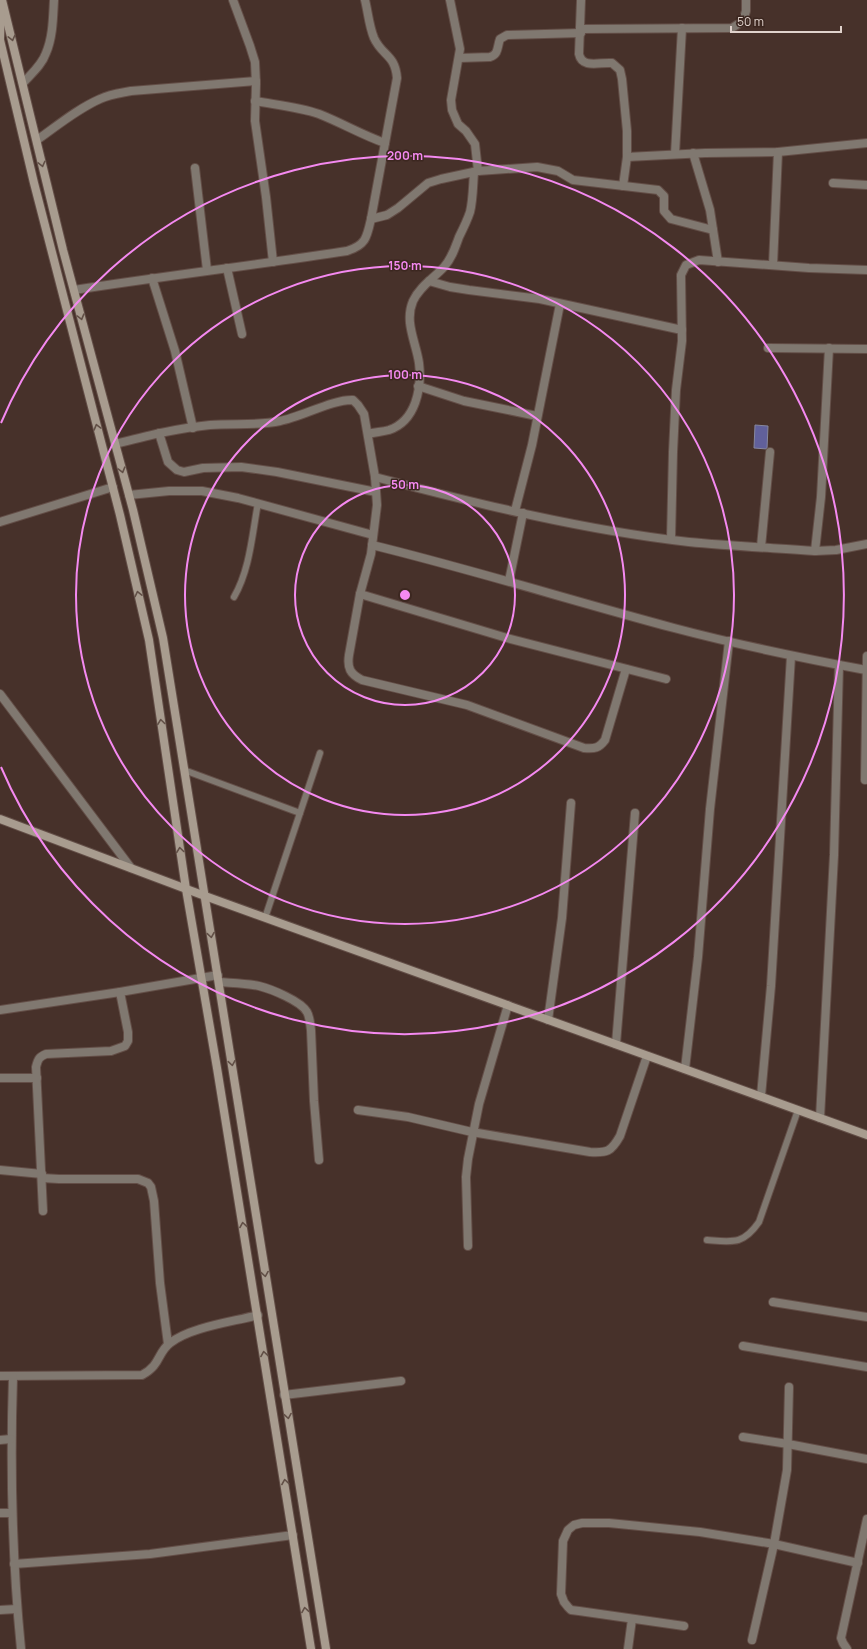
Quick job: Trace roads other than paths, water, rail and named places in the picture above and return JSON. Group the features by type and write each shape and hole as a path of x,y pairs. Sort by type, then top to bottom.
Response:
{"street":[{"path":"2,0 0,39 34,183 113,487 149,640 186,889 258,1315 311,1649"},
{"path":"2,0 74,290 129,495 163,638 326,1649"},
{"path":"23,83 46,54 50,41 54,0"},
{"path":"233,0 250,46 254,62 256,81 256,132 266,197 273,262"},
{"path":"74,290 207,270 273,262 355,248 365,241 371,219 397,78 396,67 392,59 374,38 365,0"},
{"path":"368,434 389,430 408,418 414,408 418,386 419,364 409,320 414,300 429,281 450,259 470,211 476,172 475,144 466,131 458,124 452,110 451,100 460,58 460,49 450,0"},
{"path":"581,0 579,54 583,62 591,64 612,63 620,70 627,131 627,157 623,186"},
{"path":"460,58 494,56 497,53 500,39 507,34 682,28 732,28 743,20 746,11 746,0"},
{"path":"675,154 682,28"},
{"path":"37,140 84,107 109,96 131,91 256,81"},
{"path":"255,101 319,114 368,137 385,143"},
{"path":"627,157 693,153 778,152 867,143"},
{"path":"773,265 778,152"},
{"path":"693,153 710,210 718,262"},
{"path":"371,219 386,215 398,208 428,183 476,172 537,167 558,172 573,180 658,190 664,196 664,211 671,219 713,230"},
{"path":"195,168 207,270"},
{"path":"833,183 867,185"},
{"path":"671,539 673,444 682,330 681,275 686,265 699,260 867,270"},
{"path":"227,268 242,334"},
{"path":"152,278 175,351 193,428"},
{"path":"429,281 450,287 540,299 682,330"},
{"path":"509,581 519,512 560,304"},
{"path":"768,348 867,349"},
{"path":"815,551 821,497 829,348"},
{"path":"418,386 464,401 537,416"},
{"path":"115,444 193,428 232,423 278,422 295,418 348,400 353,400 364,414 376,477 377,505 372,554 360,594 348,664 350,671 354,676 362,680 467,705 584,748 594,749 601,746 605,740 626,669"},
{"path":"159,434 168,462 177,470 184,472 203,468 241,467 277,472 376,492"},
{"path":"761,547 770,452"},
{"path":"376,477 554,520 671,539 815,551 836,550 867,544"},
{"path":"0,522 113,487"},
{"path":"129,495 169,491 202,491 258,503 373,535"},
{"path":"372,545 509,581 674,628 791,656 866,670"},
{"path":"360,594 456,624 666,679"},
{"path":"685,1069 698,957 710,809 729,641"},
{"path":"761,1096 771,986 791,656"},
{"path":"865,780 867,656"},
{"path":"820,1118 834,855 839,665"},
{"path":"0,694 131,868"},
{"path":"548,1020 562,918 571,803"},
{"path":"616,1044 635,813"},
{"path":"0,819 205,896 867,1135"},
{"path":"0,1010 201,978 218,979 260,986 293,999 307,1011 310,1020 314,1101 319,1160"},
{"path":"44,1211 36,1067 39,1057 46,1054 111,1051 125,1046 128,1041 128,1032 120,992"},
{"path":"468,1246 466,1177 472,1132 508,1006"},
{"path":"358,1110 408,1116 472,1132 590,1152 607,1152 614,1147 620,1136 647,1056"},
{"path":"0,1078 37,1078"},
{"path":"0,1170 59,1179 138,1179 148,1183 151,1187 154,1201 160,1283 168,1344"},
{"path":"773,1302 867,1317"},
{"path":"0,1376 142,1375 150,1371 156,1365 168,1344 190,1332 258,1315"},
{"path":"743,1346 867,1367"},
{"path":"13,1377 11,1439 12,1513 14,1564 21,1649"},
{"path":"284,1395 401,1381"},
{"path":"752,1640 774,1544 787,1470 789,1387"},
{"path":"743,1437 788,1444 867,1460"},
{"path":"0,1440 11,1439"},
{"path":"0,1513 12,1513"},
{"path":"847,1649 842,1643 842,1638 867,1519"},
{"path":"684,1626 571,1610 564,1602 561,1594 563,1541 568,1530 574,1525 582,1523 609,1523 700,1532 774,1544 858,1563"},
{"path":"14,1564 150,1554 293,1535"},
{"path":"0,1610 17,1609"},
{"path":"628,1649 632,1619"}],"lane":[{"path":"234,597 244,577 248,562 258,503"},
{"path":"266,918 320,753"},
{"path":"184,770 300,813"},
{"path":"707,1240 732,1242 746,1238 759,1222 798,1110"}]}
